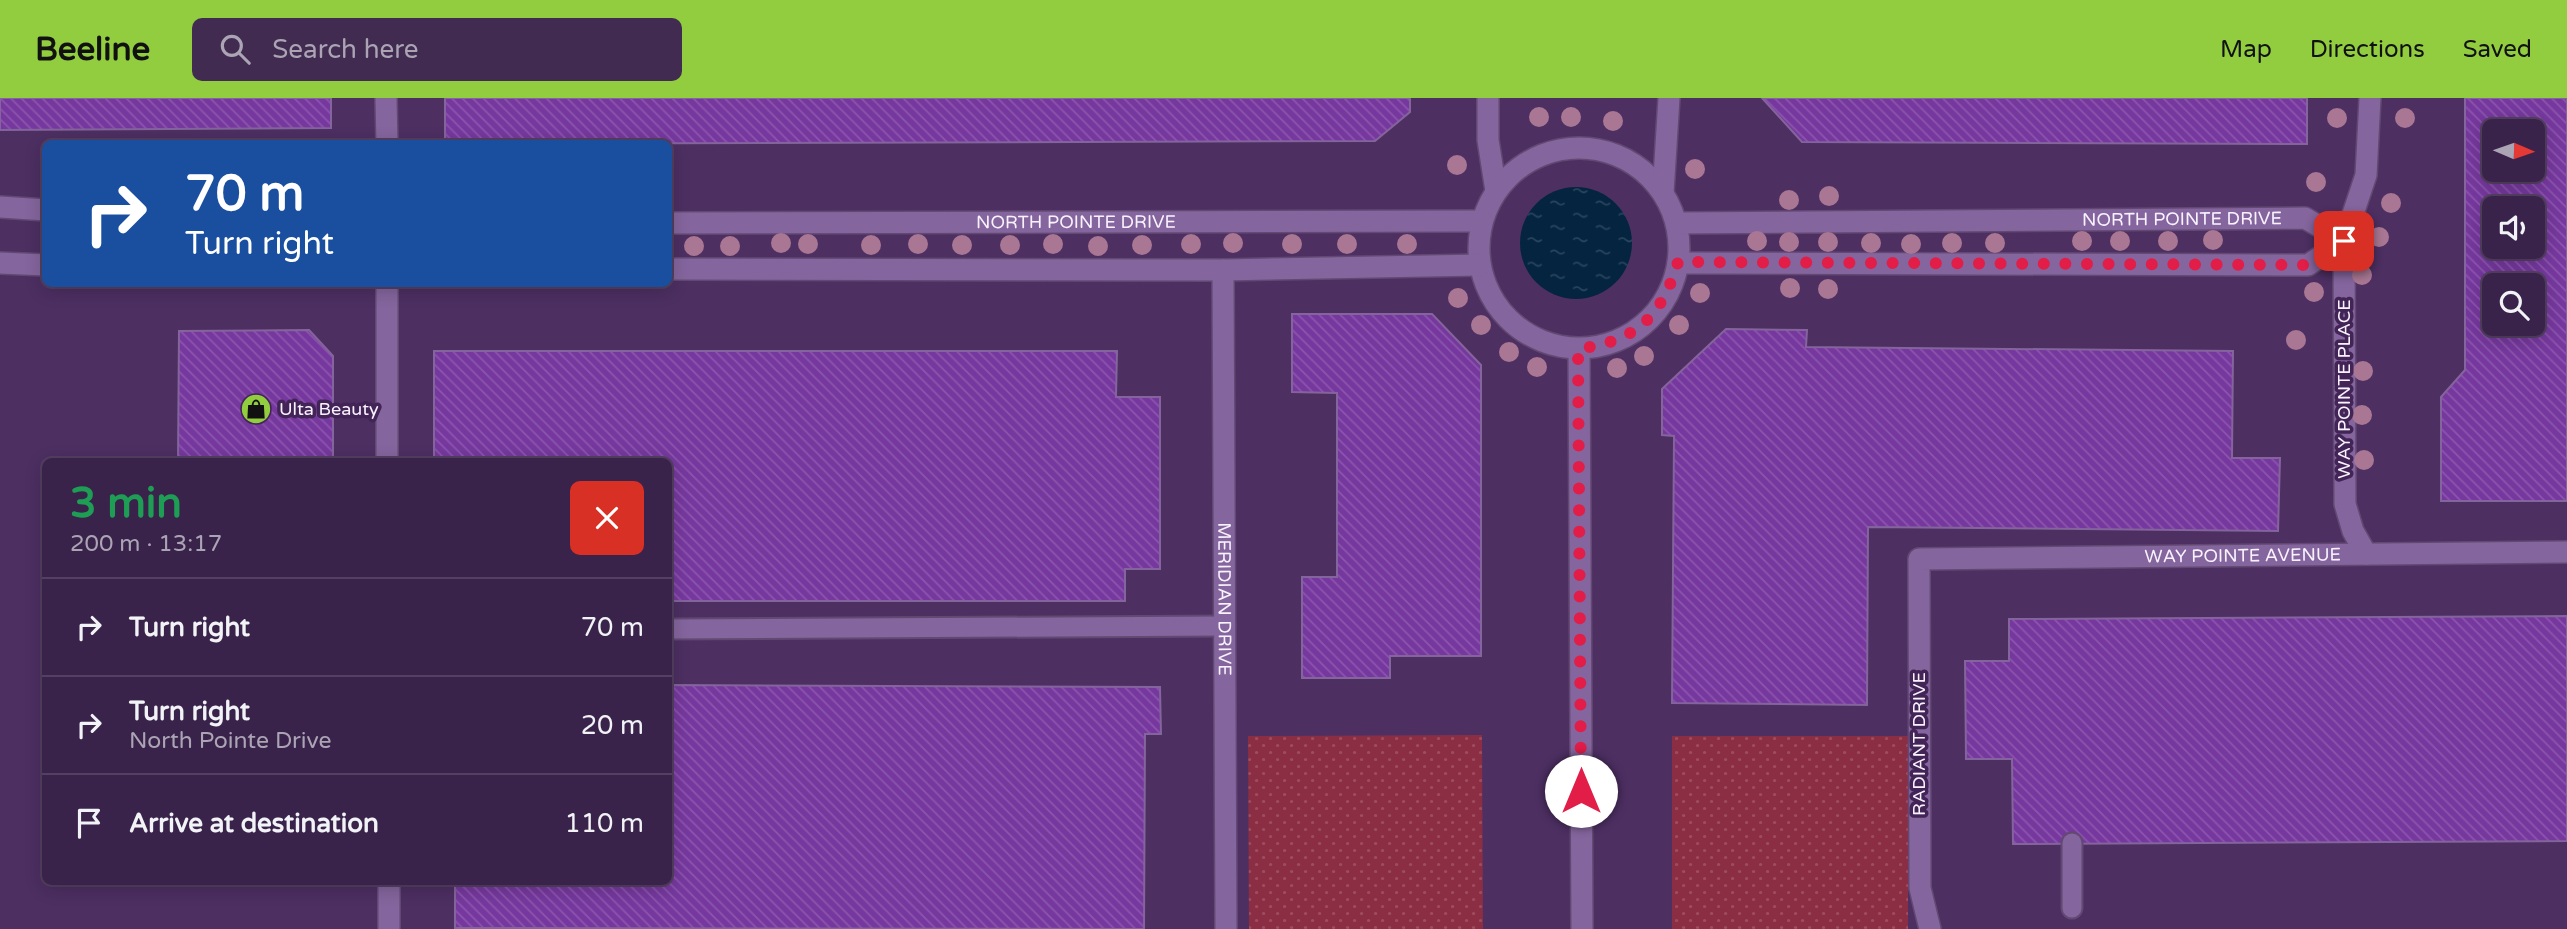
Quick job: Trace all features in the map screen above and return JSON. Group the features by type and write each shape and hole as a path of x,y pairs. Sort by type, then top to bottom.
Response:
{"street":[{"path":"386,98 387,140"},
{"path":"1488,98 1488,140 1496,191"},
{"path":"1663,193 1669,98"},
{"name":"WAY POINTE PLACE","path":"2366,554 2353,531 2345,504 2344,241 2365,175 2370,98"},
{"path":"1580,147 1612,153 1641,169 1663,193 1676,223 1678,262 1670,290 1654,315 1633,333 1607,345 1578,349 1551,345 1518,328 1504,315 1488,292 1479,265 1482,221 1496,191 1519,167 1548,152 1580,147"},
{"path":"0,207 42,209"},
{"name":"NORTH POINTE DRIVE","path":"1676,223 2305,218 2344,241"},
{"name":"NORTH POINTE DRIVE","path":"672,223 1482,221"},
{"path":"1678,262 2308,265 2344,241"},
{"path":"0,263 42,265"},
{"path":"672,269 1223,270 1479,265"},
{"name":"MERIDIAN DRIVE","path":"1223,270 1226,929"},
{"path":"387,287 387,458"},
{"path":"1578,349 1582,929"},
{"name":"WAY POINTE AVENUE","path":"1919,559 2567,552"},
{"name":"RADIANT DRIVE","path":"1919,559 1920,888 1930,929"},
{"path":"389,885 389,929"}],"lane":[{"path":"672,629 1225,626"},
{"path":"2072,843 2072,908"}],"shaded area":[{"path":"1482,735 1483,929 1249,929 1248,736"},
{"path":"1672,736 1908,736 1908,929 1672,929"}],"water":[{"path":"1576,187 1597,191 1615,204 1628,222 1632,243 1628,264 1615,282 1597,295 1576,299 1555,295 1537,282 1524,264 1520,243 1524,222 1537,204 1555,191"}],"building":[{"path":"0,98 331,98 331,128 0,130"},
{"path":"445,98 1410,98 1410,112 1375,141 672,143 672,140 445,140"},
{"path":"1762,98 2307,98 2307,144 1802,142"},
{"path":"2465,98 2567,98 2567,501 2441,501 2441,397 2465,370"},
{"path":"1292,314 1432,314 1481,365 1481,656 1390,656 1390,678 1302,678 1302,577 1337,577 1337,393 1292,392"},
{"path":"1726,329 1807,330 1806,347 2233,351 2232,458 2280,458 2278,531 1868,527 1867,705 1672,703 1674,436 1662,435 1662,389"},
{"name":"Ulta Beauty","path":"309,330 333,356 333,458 178,458 179,331"},
{"path":"434,351 1117,351 1116,397 1160,397 1160,569 1125,569 1125,601 672,601 672,458 434,458"},
{"path":"2567,616 2567,841 2013,844 2012,759 1966,759 1965,661 2009,661 2009,619"},
{"path":"672,685 1160,687 1161,734 1145,734 1144,929 455,928 455,885 672,885"}],"place":[{"name":"Ulta Beauty","path":"256,409"}],"route":[{"path":"1581,791 1578,349 1607,345 1633,333 1654,315 1670,290 1678,262 2308,265 2344,241"}]}
